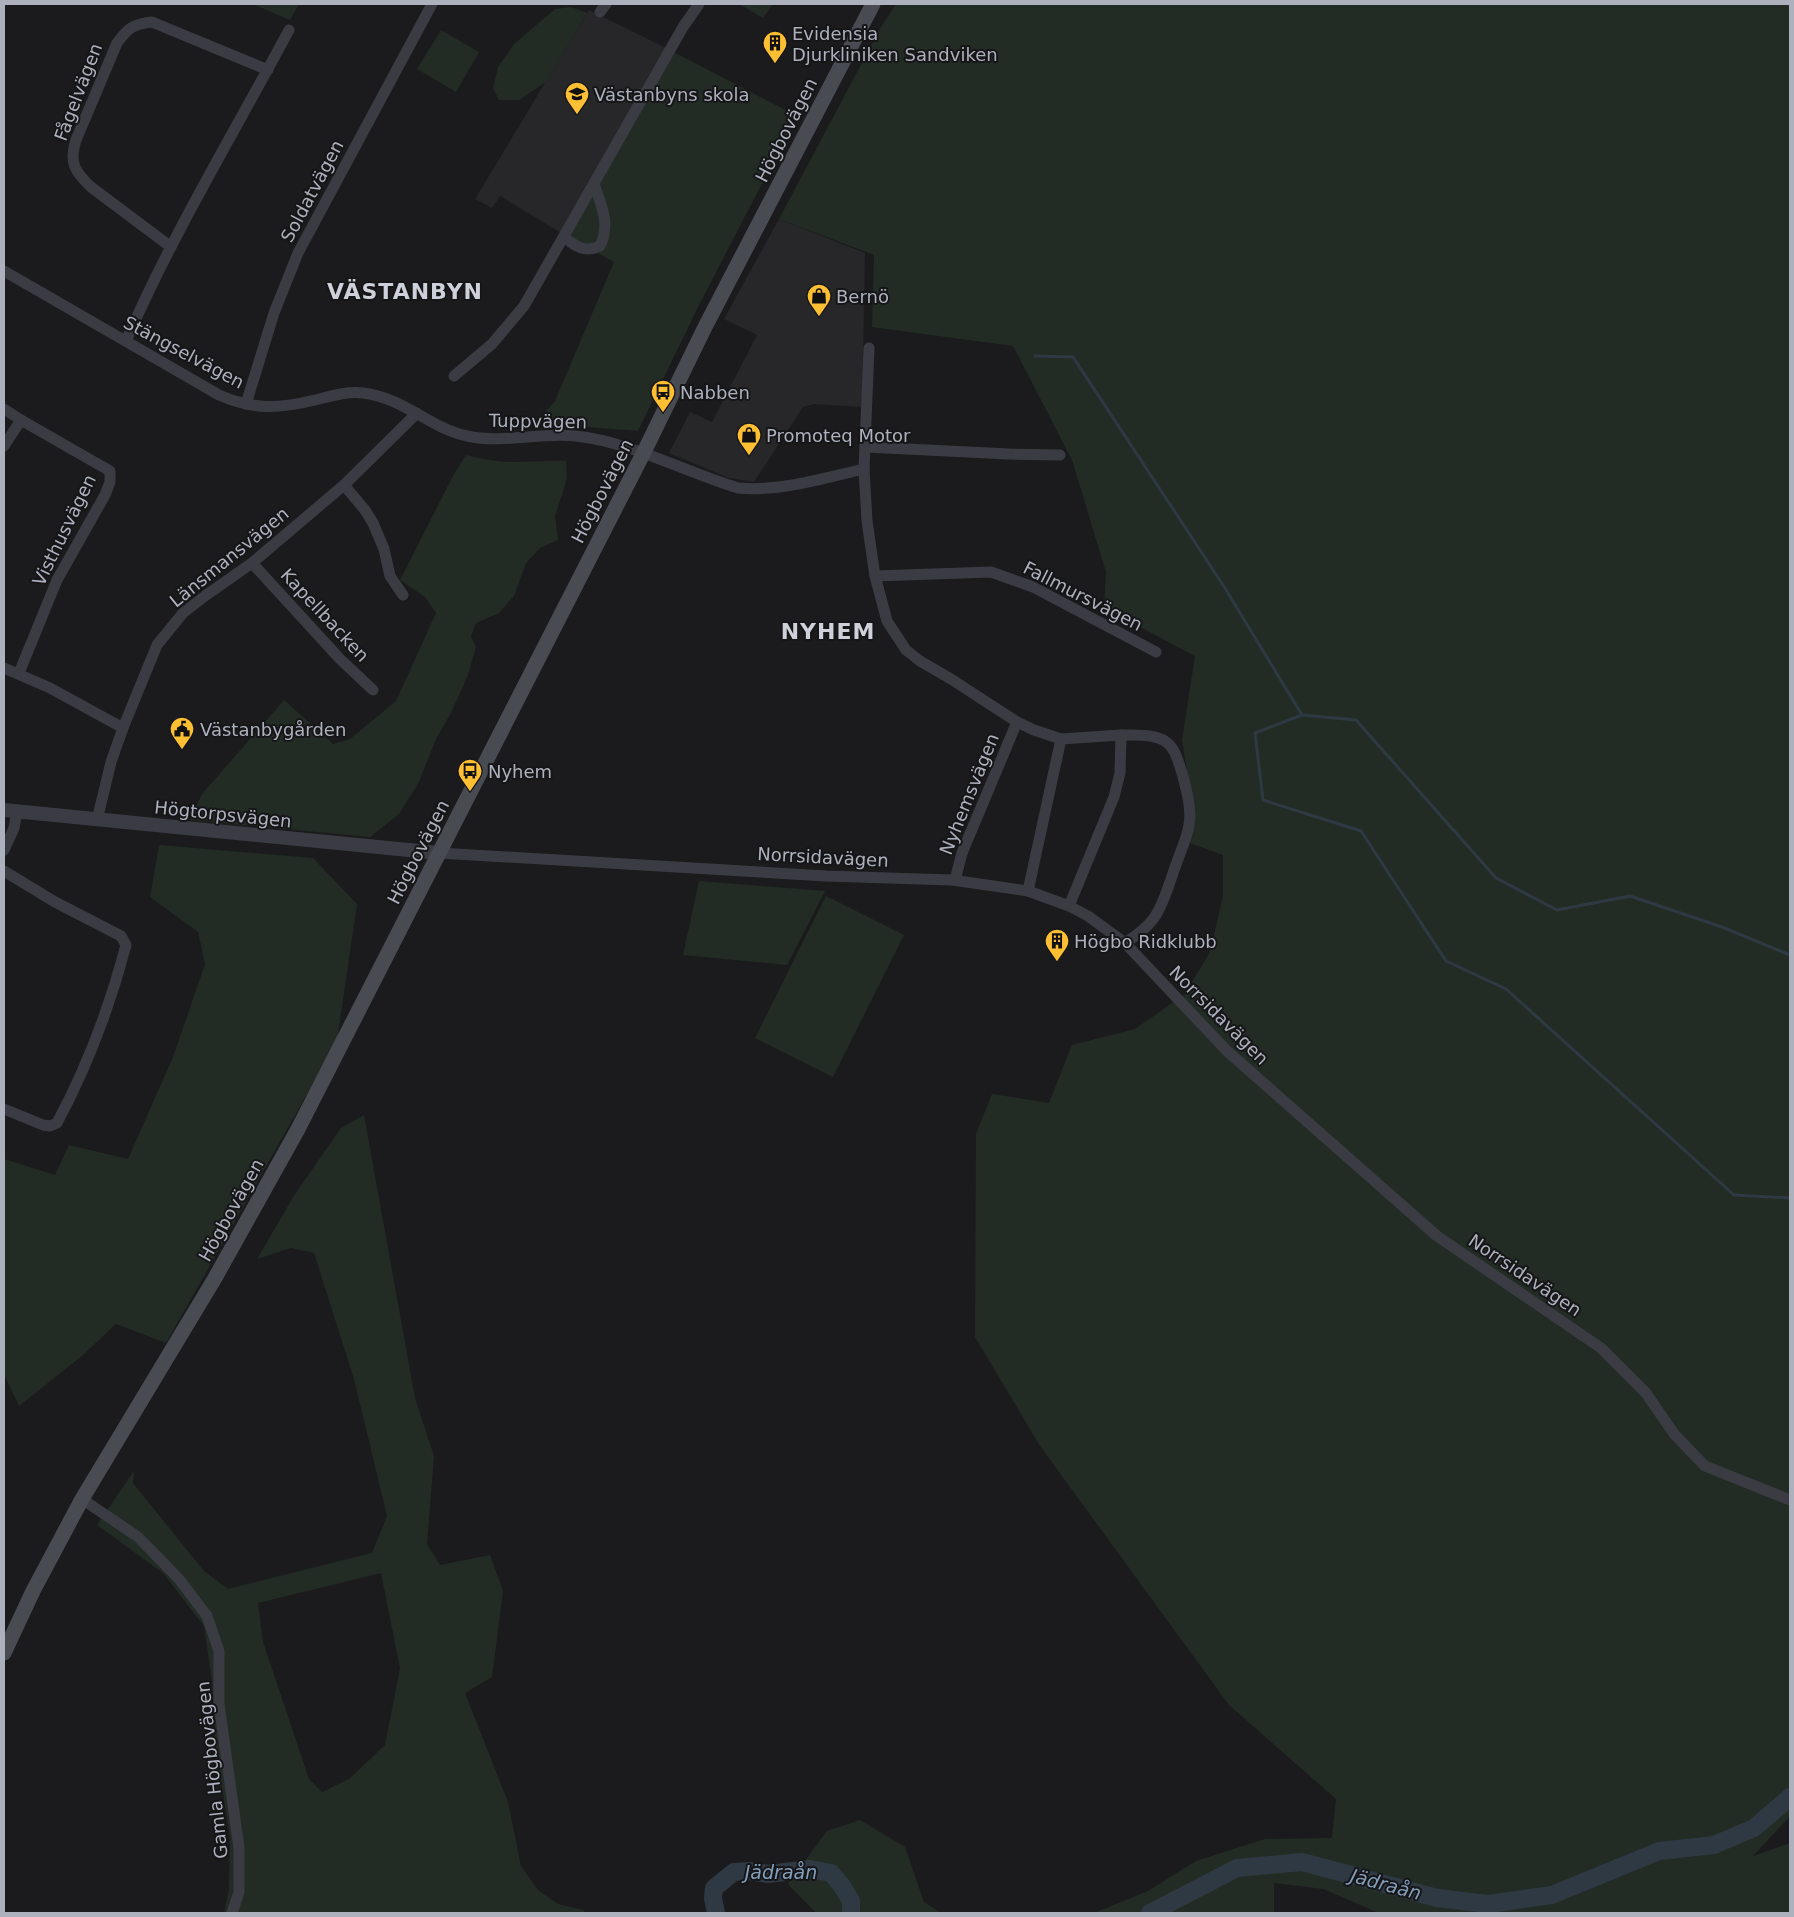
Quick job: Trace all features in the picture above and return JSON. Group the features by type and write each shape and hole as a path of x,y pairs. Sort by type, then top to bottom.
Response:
{"main road":[{"name":"Högbovägen","path":"4,1653 33,1591 82,1499 215,1278 298,1130 643,454 710,318 873,4"}],"street":[{"name":"Soldatvägen","path":"246,404 274,313 298,253 432,4"},
{"path":"454,376 492,344 524,306 683,27 699,4"},
{"name":"Fågelvägen","path":"171,247 91,187 82,179 73,163 72,152 76,140 117,43 136,24 152,22 268,70"},
{"path":"126,341 171,247 233,129 289,30"},
{"path":"564,237 584,250 600,246 605,236 605,220 594,184"},
{"name":"Stängselvägen","path":"4,272 219,395 246,404 279,408 338,394 362,393 388,398 417,413"},
{"name":"Nyhemsvägen","path":"869,348 864,470 867,521 874,576 887,621 906,650 920,661 1017,722 1034,730 1061,738 1121,735"},
{"path":"4,409 21,420 4,446"},
{"name":"Tuppvägen","path":"417,413 445,428 467,436 485,439 574,436 617,445 738,488 774,488 864,470"},
{"name":"Länsmansvägen","path":"97,820 109,770 123,728 157,645 183,613 252,563 344,485 417,413"},
{"name":"Visthusvägen","path":"19,673 57,580 105,495 110,477 110,471 21,420"},
{"path":"865,447 1060,455"},
{"path":"344,485 365,510 373,524 384,549 390,576 403,595"},
{"name":"Kapellbacken","path":"252,563 340,659 373,690"},
{"name":"Fallmursvägen","path":"874,576 991,572 1034,587 1156,652"},
{"path":"4,668 50,688 123,728"},
{"name":"Nyhemsvägen","path":"955,880 962,854 1017,722"},
{"path":"1069,906 1114,797 1120,774 1121,735 1138,735 1164,741 1175,752 1183,778 1190,817 1186,838 1159,909 1149,924 1125,943"},
{"path":"1028,892 1061,738"},
{"path":"4,850 14,828 11,811"},
{"name":"Högtorpsvägen","path":"11,811 439,853"},
{"name":"Norrsidavägen","path":"439,853 826,876 955,880 1028,892 1069,906 1088,916 1125,943 1227,1050 1437,1236 1601,1348 1646,1392 1675,1435 1704,1466 1790,1500"},
{"path":"4,871 55,902 121,936 126,945 100,1029 58,1123 50,1126 43,1125 4,1109"},
{"name":"Gamla Högbovägen","path":"82,1499 138,1537 179,1579 207,1616 219,1651 219,1704 239,1848 239,1892 232,1913"}],"shaded area":[{"path":"253,4 299,4 290,20"},
{"path":"739,4 773,4 763,18"},
{"path":"896,4 1790,4 1790,1816 1753,1856 1790,1843 1790,1913 1379,1913 1323,1889 1274,1883 1274,1913 1094,1913 1148,1891 1196,1861 1265,1839 1332,1838 1336,1799 1229,1705 1040,1446 975,1337 976,1134 992,1094 1049,1103 1072,1045 1135,1029 1185,994 1210,952 1223,896 1223,855 1190,843 1195,820 1182,740 1195,656 1104,608 1106,572 1072,460 1013,346 872,327 874,255 779,219 881,27"},
{"path":"571,7 587,13 546,82 519,100 499,100 493,88 498,67 514,44 555,9"},
{"name":"Västanbyns skola","path":"589,10 664,47 612,147 561,233 500,196 492,208 475,199"},
{"path":"441,30 479,52 456,92 417,69"},
{"path":"664,47 797,116 698,307 638,431 561,425 534,425 555,401 614,262 561,233 612,147"},
{"path":"779,219 865,253 862,407 814,404 803,407 754,482 729,478 669,453 690,412 712,422 757,335 724,319"},
{"path":"466,455 508,462 566,461 567,479 555,516 558,540 540,548 526,563 514,596 499,613 476,623 471,637 476,647 468,675 451,713 436,739 418,784 399,814 370,837 190,820 202,794 284,700 333,744 350,739 396,701 436,613 425,597 400,580 454,474"},
{"path":"159,845 313,858 357,904 337,1041 166,1343 116,1324 83,1355 19,1406 4,1374 4,1159 55,1175 69,1145 128,1159 173,1057 205,964 198,932 150,897"},
{"path":"699,881 825,891 787,965 683,955"},
{"path":"826,896 904,935 833,1077 755,1038"},
{"path":"364,1115 415,1398 434,1456 427,1544 440,1565 490,1555 503,1591 492,1677 465,1693 508,1802 521,1866 538,1890 558,1904 583,1910 585,1913 224,1913 229,1889 230,1837 216,1750 212,1681 204,1626 163,1573 97,1525 134,1471 133,1483 204,1571 228,1589 372,1553 387,1516 354,1379 314,1253 291,1248 257,1259 295,1194 341,1128","holes":["381,1573 400,1668 385,1745 349,1779 322,1792 309,1779 263,1642 258,1603"]},
{"path":"860,1820 905,1847 924,1902 941,1913 816,1913 788,1884 827,1831"}],"waterway":[{"path":"1035,356 1073,357 1223,585 1302,715 1356,720 1496,878 1557,910 1630,896 1722,927 1790,955"},
{"path":"1302,715 1255,733 1263,800 1361,831 1446,961 1506,989 1734,1195 1790,1198"},
{"name":"Jädraån","path":"1150,1913 1237,1868 1302,1862 1437,1898 1488,1904 1552,1895 1659,1851 1714,1845 1754,1828 1790,1797"},
{"name":"Jädraån","path":"716,1913 713,1898 714,1888 734,1872 749,1871 768,1874 810,1869 831,1873 851,1901 851,1913"}],"place":[{"name":"Evidensia Djurkliniken Sandviken","path":"775,64"},
{"name":"Västanbyns skola","path":"577,115"},
{"name":"Bernö","path":"819,317"},
{"name":"Nabben","path":"663,413"},
{"name":"Promoteq Motor","path":"749,456"},
{"name":"Västanbygården","path":"182,750"},
{"name":"Nyhem","path":"470,792"},
{"name":"Högbo Ridklubb","path":"1057,962"}],"district":[{"name":"VÄSTANBYN","path":"405,291"},
{"name":"NYHEM","path":"828,631"}]}
